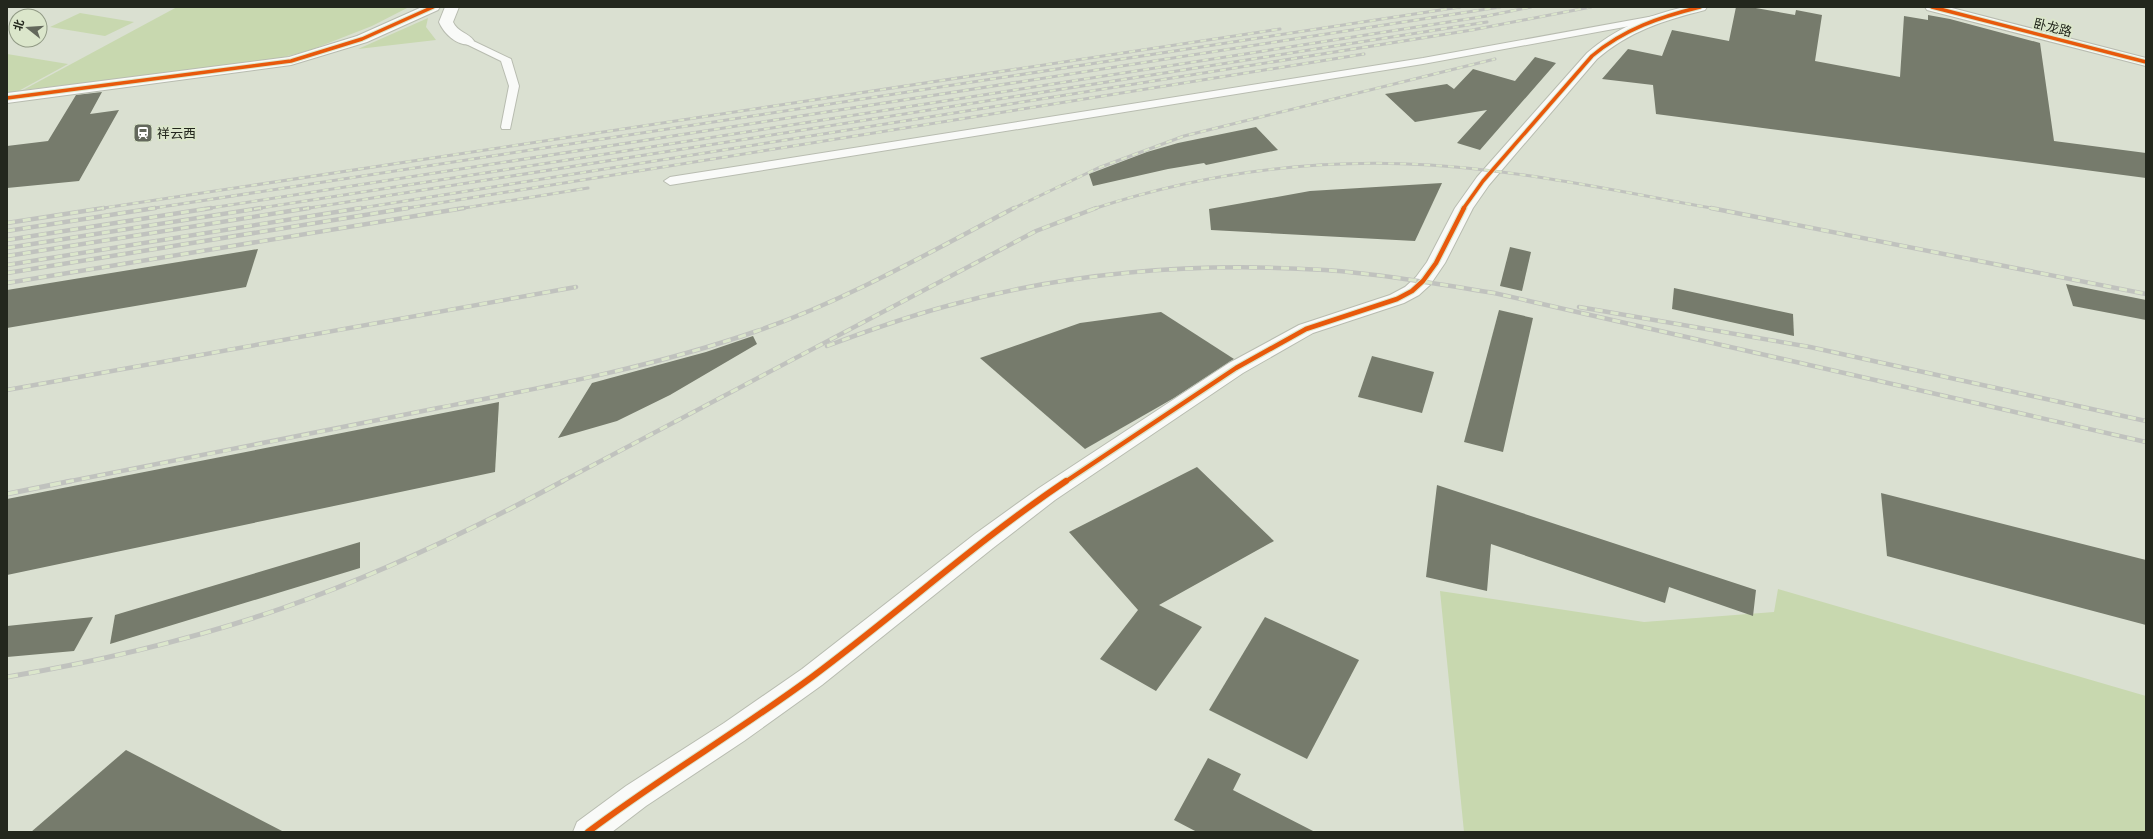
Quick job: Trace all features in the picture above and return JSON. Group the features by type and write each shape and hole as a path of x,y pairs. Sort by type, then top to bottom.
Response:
{"street":[{"path":"7,98 291,61 367,37 432,7"},
{"path":"452,7 446,22 448,27 467,41"},
{"path":"588,832 636,796 734,732 812,676 984,541 1047,494 1236,368 1306,329 1338,316 1397,299 1412,291 1423,281 1436,263 1464,208 1483,181 1605,43 1620,33 1654,19 1700,7"},
{"name":"卧龙路","path":"1932,7 2146,62"}],"lane":[{"path":"670,181 1423,61 1654,19"},
{"path":"467,41 506,60 514,86 506,127"},
{"path":"613,832 636,796"}],"green space":[{"path":"177,7 409,7 372,26 308,51 259,63 23,90"},
{"path":"80,13 134,22 105,36 50,27"},
{"path":"428,18 426,27 436,40 358,49"},
{"path":"7,54 68,64 13,94 7,95"},
{"path":"1778,589 2146,696 2146,832 1464,832 1440,591 1644,622 1774,612"}],"building":[{"path":"1736,7 1750,7 1795,15 1796,10 1822,15 1815,61 1900,77 1904,16 1928,20 1928,15 1950,19 2040,43 2054,141 2146,153 2146,178 1656,114 1653,85 1602,79 1628,49 1662,56 1672,30 1729,41"},
{"path":"1535,57 1556,63 1480,150 1457,143 1487,110 1415,122 1385,94 1447,84 1454,89 1473,69 1515,81"},
{"path":"102,92 90,114 119,110 79,181 7,188 7,146 48,141 76,95"},
{"path":"1256,127 1278,150 1206,165 1204,163 1168,169 1093,186 1089,174 1147,152 1178,143"},
{"path":"1442,183 1415,241 1211,230 1209,209 1310,191"},
{"path":"1510,247 1531,252 1522,291 1500,286"},
{"path":"258,249 246,287 7,328 7,290"},
{"path":"2066,284 2146,300 2146,320 2073,306"},
{"path":"1674,288 1793,314 1794,336 1672,309"},
{"path":"1499,310 1533,318 1503,452 1464,442"},
{"path":"1161,312 1234,359 1174,398 1085,449 980,358 1080,323"},
{"path":"753,336 757,344 670,395 617,421 558,438 592,383 706,352"},
{"path":"1372,356 1434,372 1422,413 1358,397"},
{"path":"499,402 495,472 7,575 7,499"},
{"path":"1197,467 1274,541 1159,605 1202,627 1156,691 1100,659 1138,610 1069,532"},
{"path":"1437,485 1756,590 1753,616 1669,587 1665,603 1491,544 1487,591 1426,577"},
{"path":"1881,493 2146,560 2146,625 1887,556"},
{"path":"360,542 360,568 110,644 115,615"},
{"path":"93,617 74,651 7,657 7,626"},
{"path":"1265,617 1359,660 1307,759 1209,710"},
{"path":"126,750 284,832 31,832"},
{"path":"1208,758 1241,774 1233,790 1315,832 1197,832 1174,820"}],"railway":[{"path":"148,209 1460,7"},
{"path":"204,209 1500,7"},
{"path":"254,209 1487,16 1531,7"},
{"path":"355,209 1472,30 1591,7"},
{"path":"303,209 1487,22"},
{"path":"97,209 1280,29"},
{"path":"402,209 1364,54"},
{"path":"1013,208 1098,168 1184,136 1495,59"},
{"path":"1095,208 1134,196 1217,177 1302,166 1387,163 1466,168 1538,177 1716,209"},
{"path":"458,209 588,188"},
{"path":"7,223 104,208"},
{"path":"7,231 155,208"},
{"path":"7,240 211,208"},
{"path":"7,248 261,208"},
{"path":"7,256 309,208"},
{"path":"7,265 361,208"},
{"path":"7,273 408,208"},
{"path":"7,283 464,208"},
{"path":"68,482 559,384 639,366 718,344 790,319 856,290 1013,208"},
{"path":"561,482 1036,231 1095,208"},
{"path":"1711,208 2146,294"},
{"path":"827,346 887,324 947,306 993,294 1040,285 1134,272 1182,269 1230,267 1325,270 1389,277 1494,293 2146,442"},
{"path":"7,390 576,287"},
{"path":"1579,307 1810,347 2146,421"},
{"path":"7,677 145,649 247,620 317,596 424,551 563,481"},
{"path":"7,494 68,482"}],"cycle path":[{"path":"7,98 291,61 362,39 433,7"},
{"path":"588,832 636,796 734,732 812,677 984,541 1047,494 1236,368 1306,329 1338,317 1397,299 1412,291 1423,281 1436,263 1464,208 1483,181 1592,56 1604,45 1642,24 1700,7"},
{"path":"1932,7 2146,62"}],"place":[{"name":"祥云西","path":"143,133"}]}
